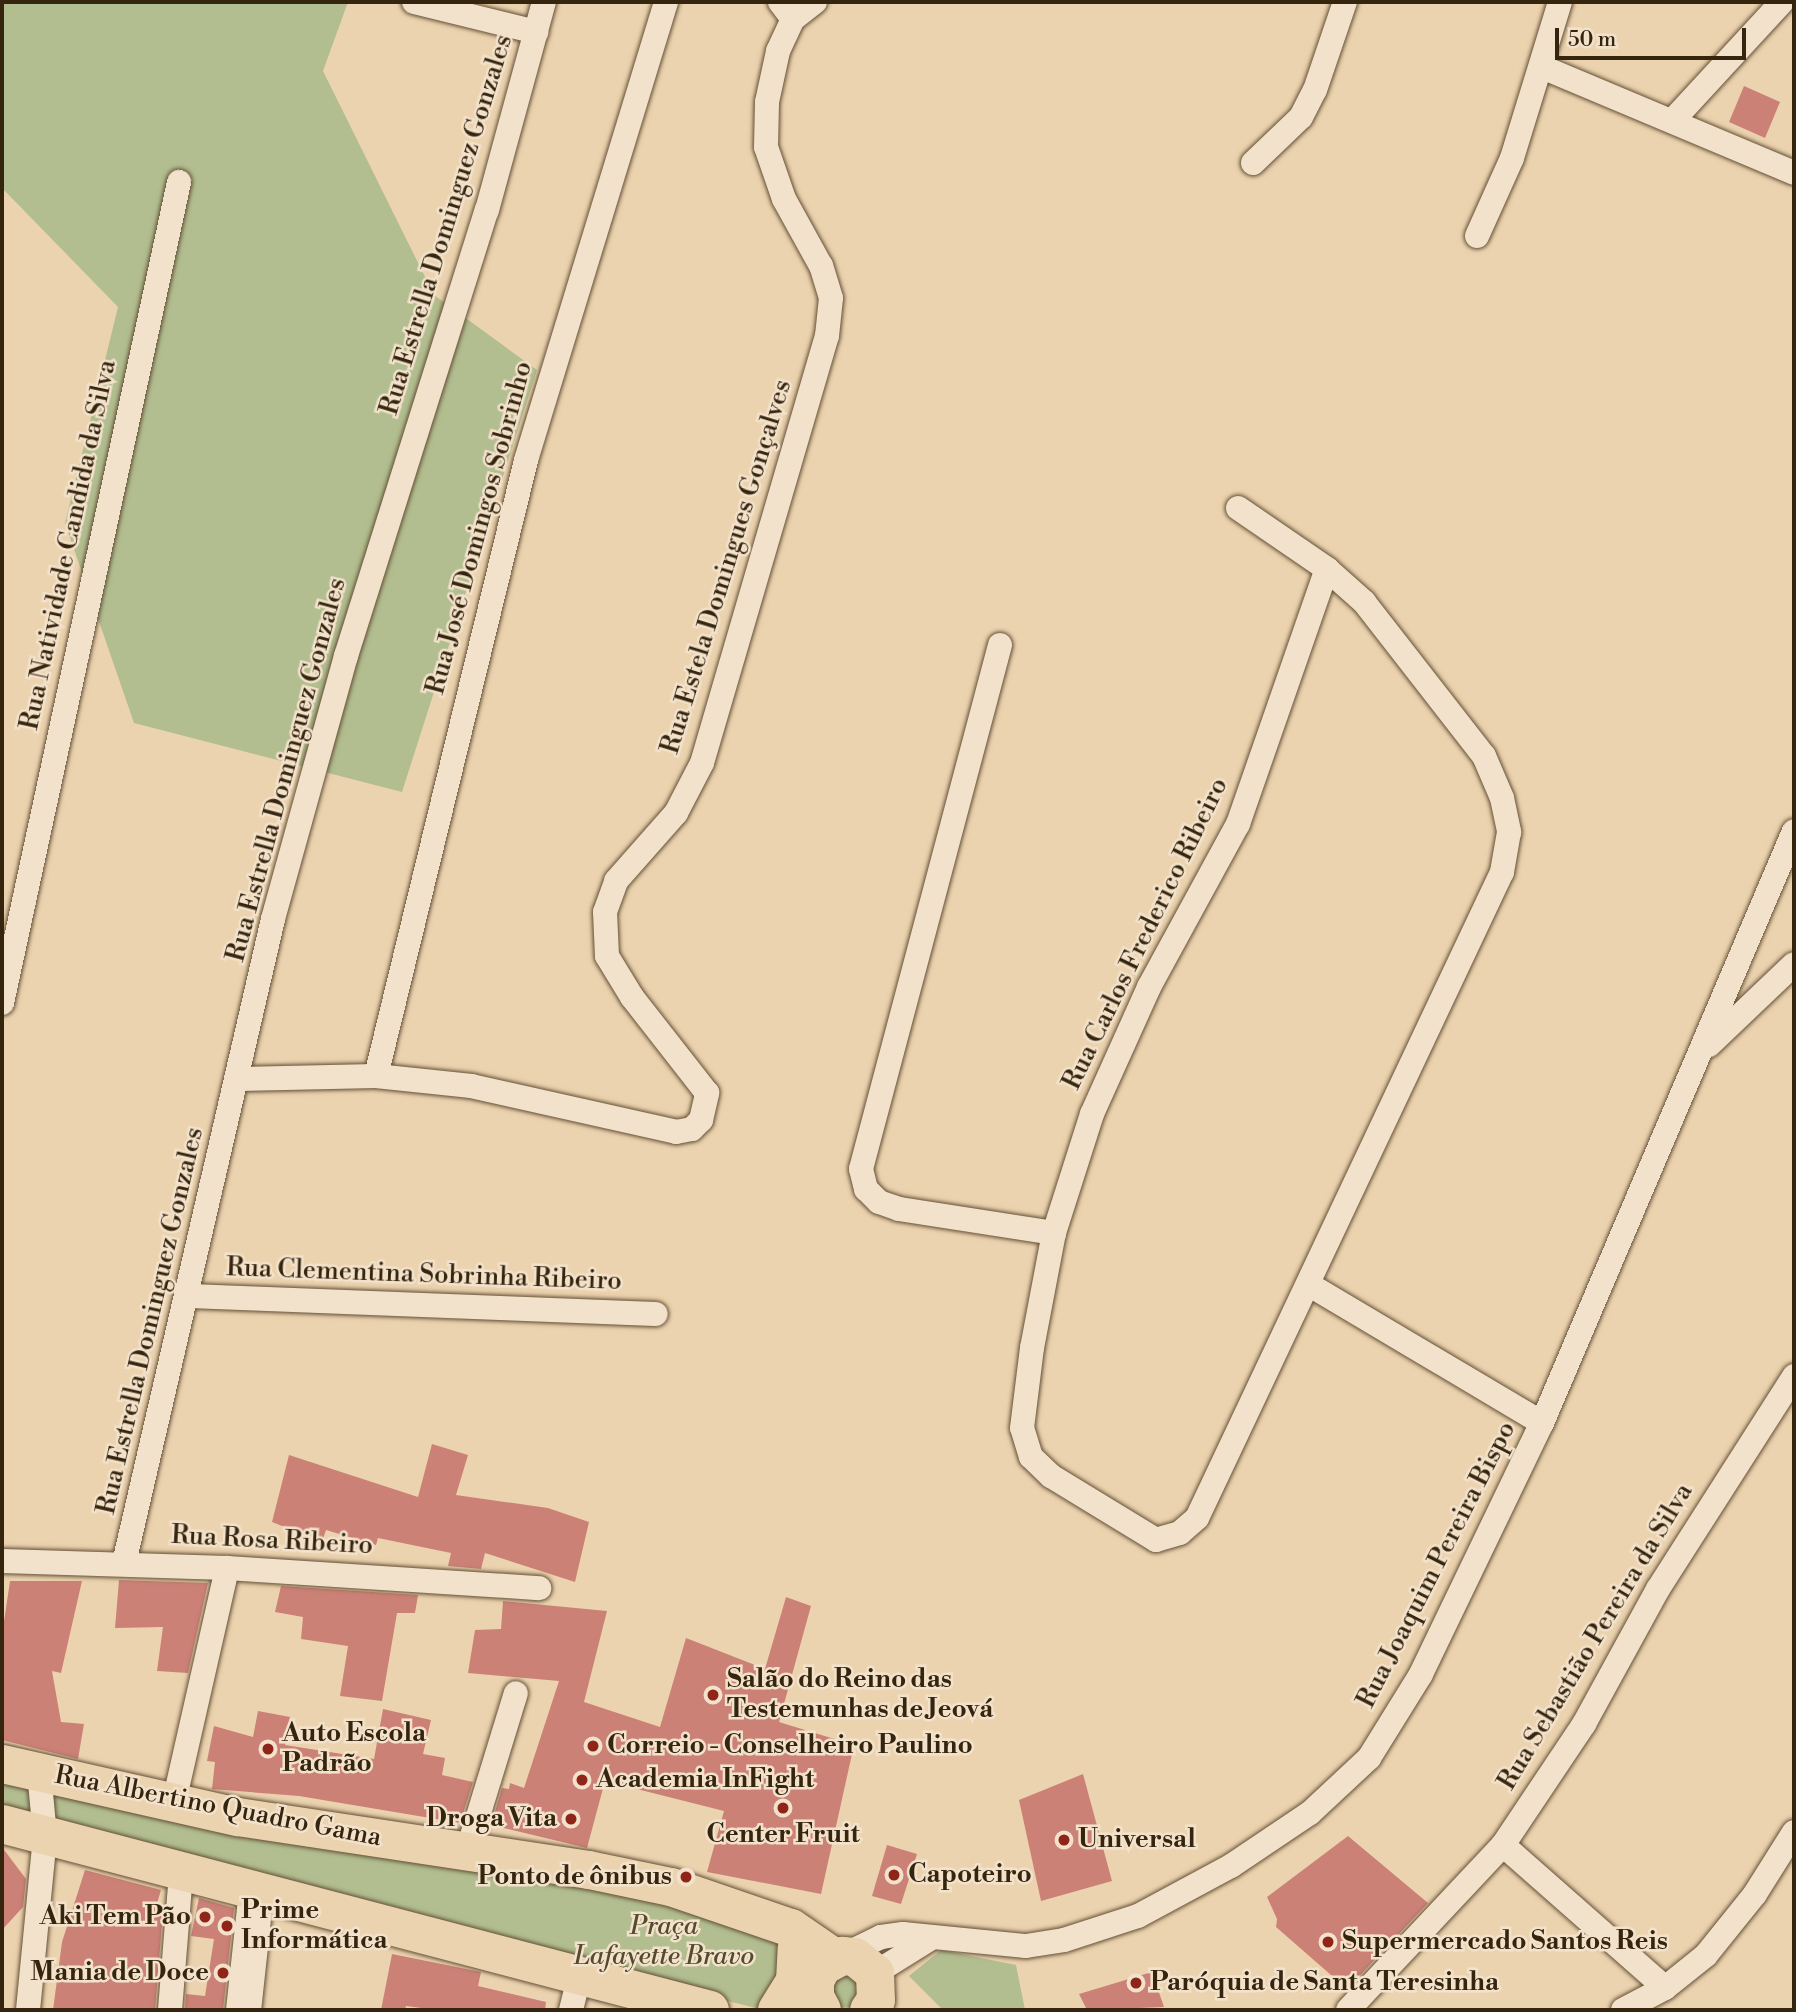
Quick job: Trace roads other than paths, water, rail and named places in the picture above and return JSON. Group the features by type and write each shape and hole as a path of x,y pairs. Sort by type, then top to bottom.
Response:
{"main road":[{"name":"Rua Albertino Quadro Gama","path":"2,1764 174,1802 360,1838 467,1852 671,1887 791,1928 907,2010"},
{"path":"2,1824 710,2010"},
{"path":"777,2010 788,1998 799,1964 791,1928"},
{"path":"822,2010 815,1997 815,1981 822,1967 860,1977"}],"street":[{"path":"414,2 536,32"},
{"name":"Rua Estrella Dominguez Gonzales","path":"124,1563 189,1296 273,919 346,656 487,210 544,2"},
{"name":"Rua José Domingos Sobrinho","path":"376,1076 526,460 666,2"},
{"path":"787,10 815,2"},
{"path":"1253,163 1301,117 1315,90 1345,2"},
{"path":"1477,236 1513,158 1560,2"},
{"path":"1674,119 1782,2"},
{"name":"Rua Estela Domingues Gonçalves","path":"239,1079 376,1076 471,1086 676,1132 692,1129 704,1113 707,1093 632,997 607,956 605,912 616,881 676,813 702,763 827,336 828,287 784,200 766,147 767,102 787,10"},
{"path":"1542,66 1674,119 1794,173"},
{"name":"Rua Natividade Candida da Silva","path":"2,1003 179,182"},
{"name":"Rua Carlos Frederico Ribeiro","path":"1238,508 1327,569 1364,602 1484,756 1502,798 1509,832 1502,872 1197,1518 1181,1533 1156,1540 1051,1476 1031,1457 1022,1428 1054,1233 1092,1114 1143,1000 1238,824 1327,569"},
{"path":"1000,645 861,1169 866,1189 879,1202 899,1209 1054,1233"},
{"path":"1701,1053 1794,831"},
{"name":"Rua Joaquim Pereira Bispo","path":"860,1977 881,1937 933,1937 1026,1946 1064,1940 1138,1916 1231,1866 1310,1812 1369,1758 1421,1674 1542,1423 1701,1053 1794,964"},
{"path":"1308,1284 1542,1423"},
{"name":"Rua Clementina Sobrinha Ribeiro","path":"189,1296 656,1314"},
{"name":"Rua Sebastião Pereira da Silva","path":"1348,2010 1503,1845 1584,1724 1658,1589 1794,1376"},
{"name":"Rua Rosa Ribeiro","path":"2,1561 227,1567 539,1588"},
{"path":"174,1802 227,1567"},
{"path":"467,1852 516,1693"},
{"path":"28,2010 45,1836 39,1771"},
{"path":"1623,2010 1665,1988 1706,1955 1755,1894 1794,1832"},
{"path":"1503,1845 1665,1988"},
{"path":"170,2010 181,1872"},
{"path":"243,2010 257,1891"},
{"path":"860,1977 933,1937"},
{"path":"571,2010 580,1974"}],"place":[{"name":"Salão do Reino das Testemunhas de Jeová","path":"713,1695"},
{"name":"Correio - Conselheiro Paulino","path":"593,1746"},
{"name":"Auto Escola Padrão","path":"268,1749"},
{"name":"Academia InFight","path":"582,1780"},
{"name":"Center Fruit","path":"783,1808"},
{"name":"Droga Vita","path":"571,1819"},
{"name":"Universal","path":"1064,1840"},
{"name":"Capoteiro","path":"894,1875"},
{"name":"Ponto de ônibus","path":"686,1877"},
{"name":"Aki Tem Pão","path":"205,1917"},
{"name":"Prime Informática","path":"227,1926"},
{"name":"Supermercado Santos Reis","path":"1328,1942"},
{"name":"Mania de Doce","path":"223,1973"},
{"name":"Paróquia de Santa Teresinha","path":"1136,1983"}],"park label":[{"name":"Praça Lafayette Bravo","path":"664,1942"}]}
